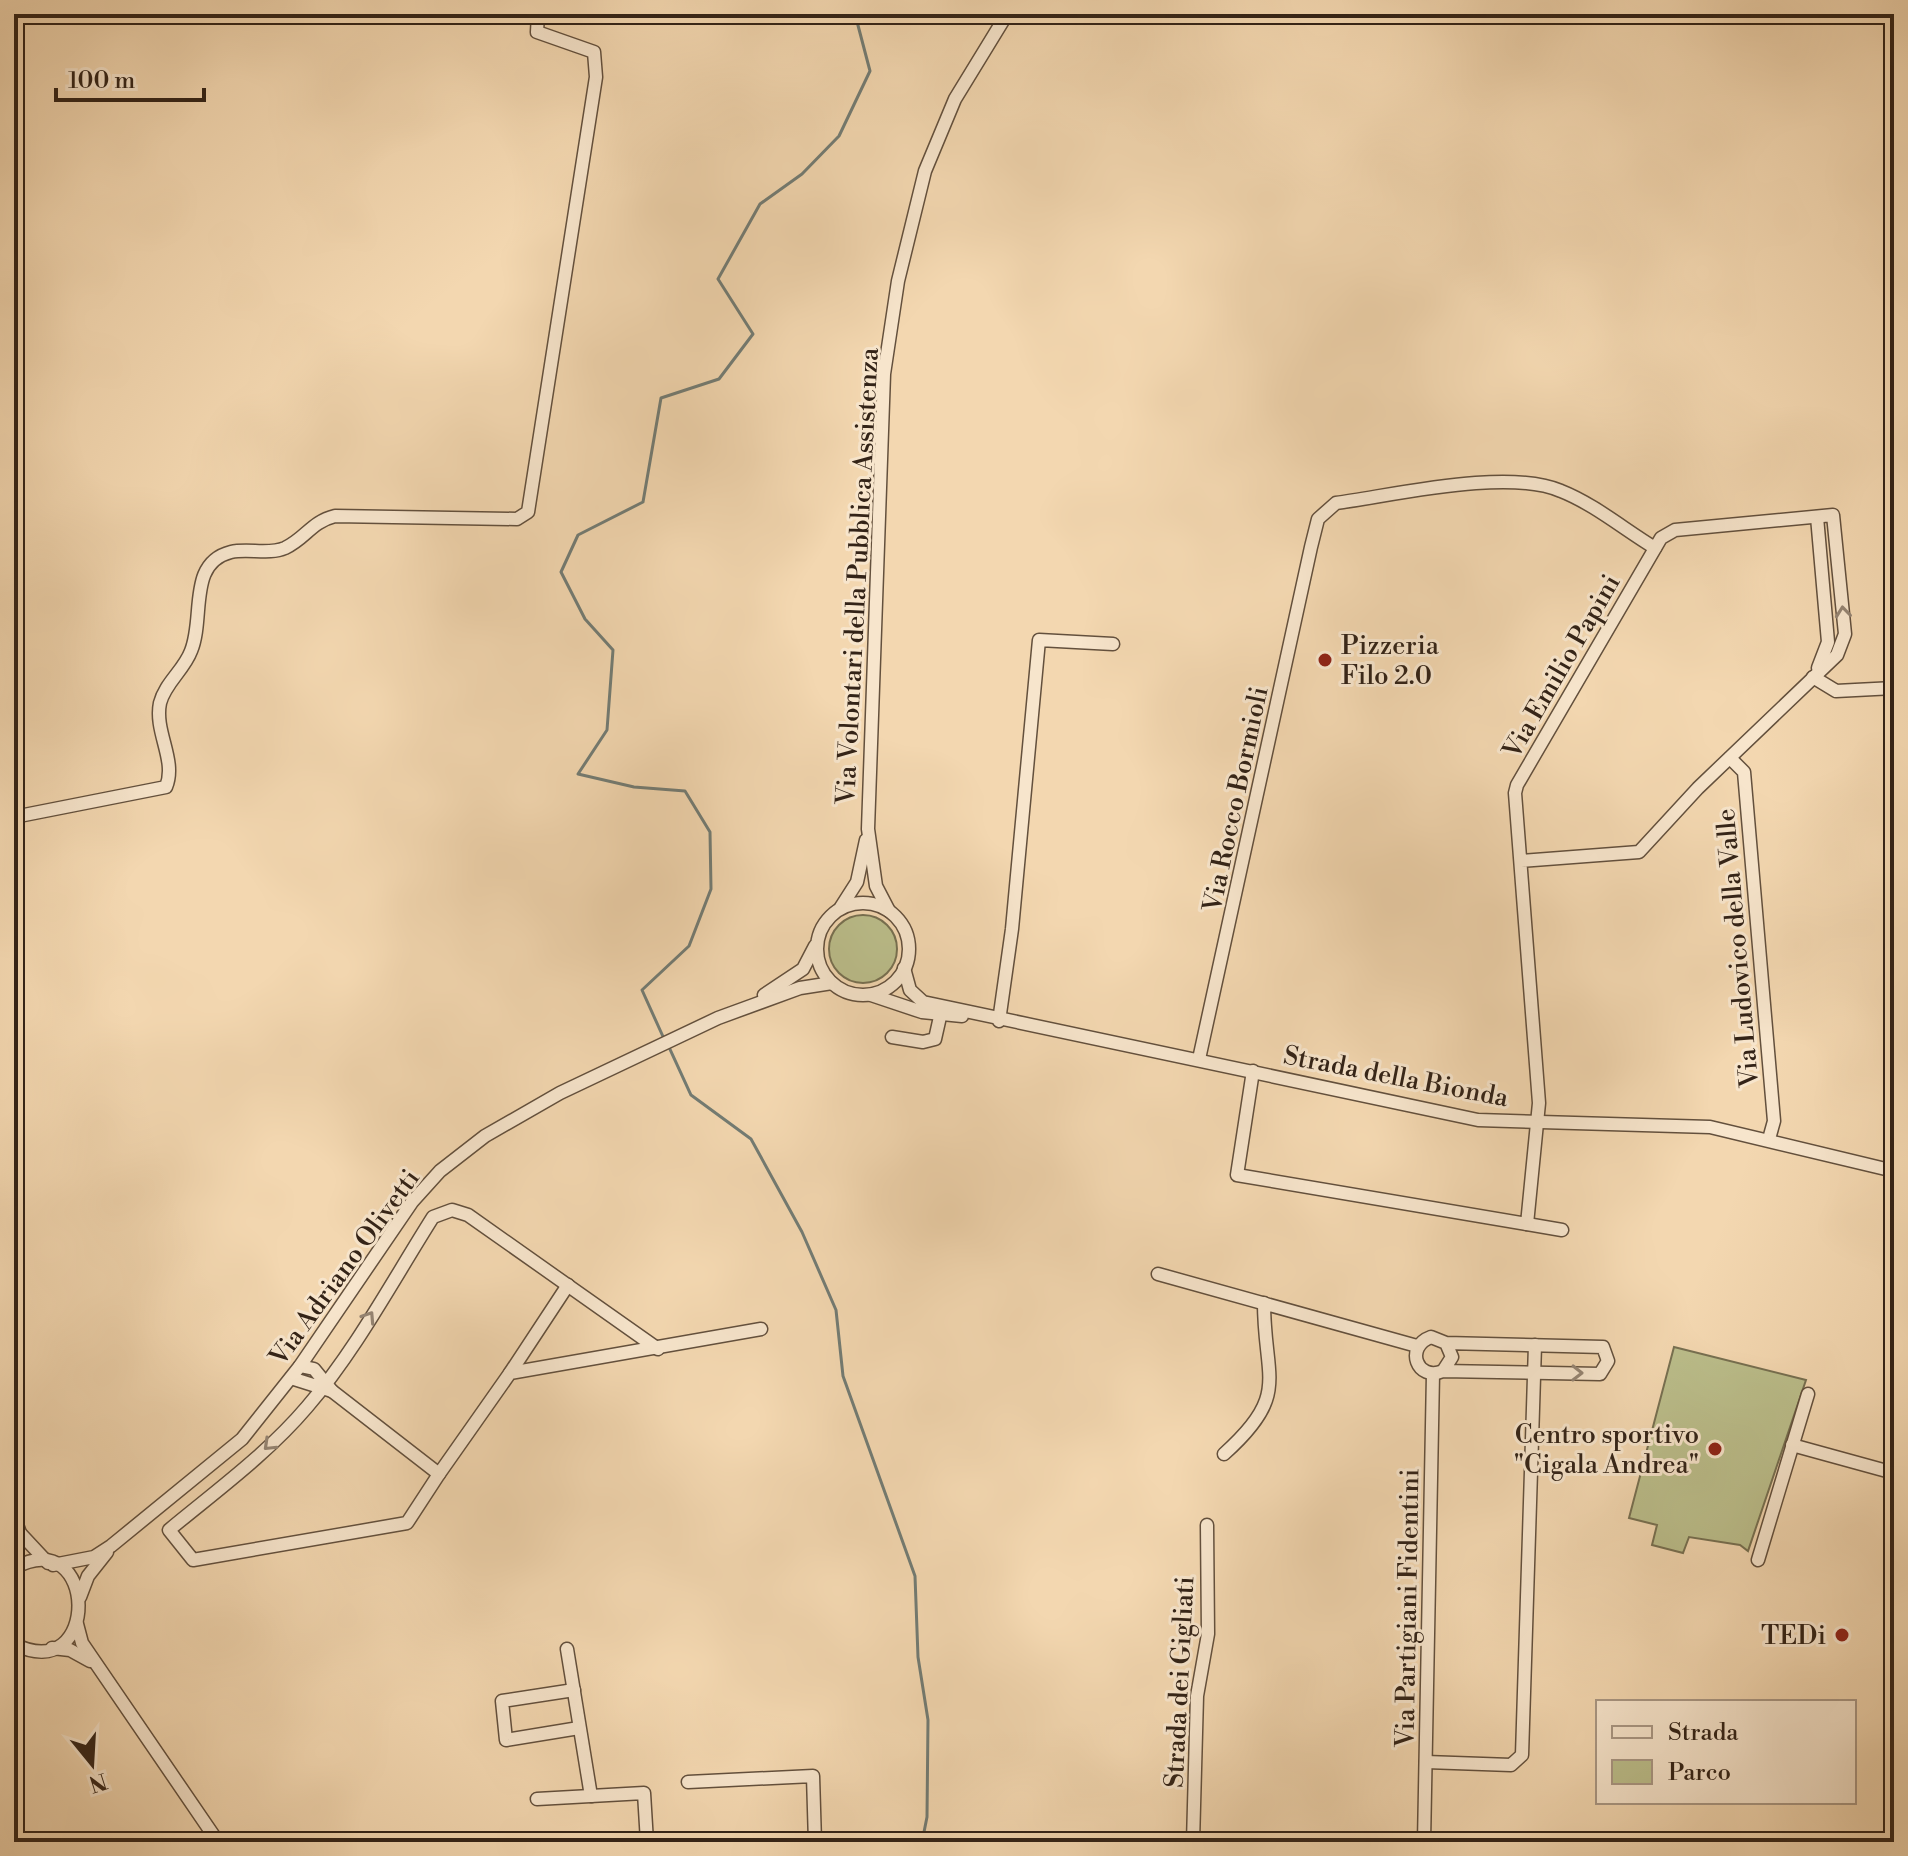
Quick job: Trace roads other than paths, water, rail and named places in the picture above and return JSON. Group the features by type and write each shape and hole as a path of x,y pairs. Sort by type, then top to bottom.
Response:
{"street":[{"path":"14,817 166,787 171,775 159,727 160,703 191,652 199,621 204,569 217,556 236,551 283,549 316,521 335,516 517,519 528,512 596,77 594,52 537,32 538,14"},
{"name":"Via Volontari della Pubblica Assistenza","path":"837,911 857,882 868,829 884,374 898,281 931,156 955,99 1007,14"},
{"name":"Via Rocco Bormioli","path":"1199,1059 1318,519 1336,503 1512,482 1559,490 1655,548"},
{"name":"Via Emilio Papini","path":"1521,861 1635,854 1837,655 1845,634 1833,515 1675,530 1661,538 1517,785 1521,861 1539,1124 1527,1224"},
{"path":"1817,517 1828,642 1826,655 1813,677 1836,691 1894,688"},
{"path":"999,1018 1014,914 1039,640 1113,644"},
{"name":"Via Ludovico della Valle","path":"1730,758 1744,772 1774,1121 1769,1139"},
{"name":"Via Volontari della Pubblica Assistenza","path":"868,829 876,886 889,911"},
{"path":"751,1004 803,969 821,929 837,911 863,903 889,911 905,931 908,956 904,968 889,986 867,994 842,990 822,971 817,940"},
{"name":"Strada della Bionda","path":"904,968 905,980 914,995 942,1010"},
{"path":"751,1004 800,988 832,983"},
{"name":"Strada della Bionda","path":"867,994 942,1010 1033,1023 1478,1120 1710,1127 1894,1171"},
{"name":"Via Adriano Olivetti","path":"111,1546 242,1439 300,1366 378,1247 440,1171 509,1121 642,1054 751,1004"},
{"path":"892,1037 931,1041 938,1035 942,1010"},
{"path":"1253,1071 1237,1175 1562,1230"},
{"path":"568,1285 407,1523 193,1560 169,1530 264,1451 327,1387 433,1217 452,1210 468,1215 568,1285 658,1349"},
{"path":"1158,1274 1417,1346 1431,1337 1446,1343 1603,1347 1608,1361 1600,1374 1423,1371 1416,1362 1417,1346"},
{"path":"1224,1454 1252,1428 1265,1405 1271,1362 1264,1337 1264,1303"},
{"path":"333,1316 332,1328 315,1356 318,1372 327,1387 439,1474"},
{"path":"510,1373 761,1329"},
{"path":"1438,1372 1452,1357 1446,1343"},
{"path":"1426,1762 1511,1765 1522,1755 1535,1345"},
{"path":"300,1366 318,1372"},
{"name":"Via Partigiani Fidentini","path":"1424,1842 1438,1372"},
{"path":"291,1378 327,1387"},
{"path":"1758,1560 1808,1394"},
{"path":"1792,1445 1894,1473"},
{"path":"14,1516 20,1533 50,1564 74,1581 80,1598"},
{"name":"Strada dei Gigliati","path":"1193,1842 1197,1696 1208,1634 1207,1525"},
{"path":"14,1561 20,1533"},
{"path":"14,1568 28,1562 50,1564 94,1557 111,1546"},
{"path":"111,1546 88,1576 80,1598 77,1624 82,1643 218,1842"},
{"path":"51,1648 67,1639 77,1624"},
{"path":"14,1644 34,1650 70,1650 99,1667"},
{"path":"567,1649 591,1796"},
{"path":"574,1690 502,1701 506,1740 579,1728"},
{"path":"688,1782 813,1776 815,1842"},
{"path":"537,1799 644,1793 647,1842"}],"waterway":[{"path":"665,1041 642,990 689,946 711,889 710,832 685,791 634,787 578,774 607,730 613,650 585,619 561,572 578,535 643,502 661,398 719,379 753,334 718,279 760,204 802,174 839,136 870,71 855,14"},
{"path":"669,1047 691,1095 751,1139 802,1232 836,1310 843,1376 915,1576 918,1657 928,1720 927,1817 922,1842"}],"place":[{"name":"Pizzeria Filo 2.0","path":"1325,660"},
{"name":"Centro sportivo \"Cigala Andrea\"","path":"1715,1449"},
{"name":"TEDi","path":"1842,1635"}]}
